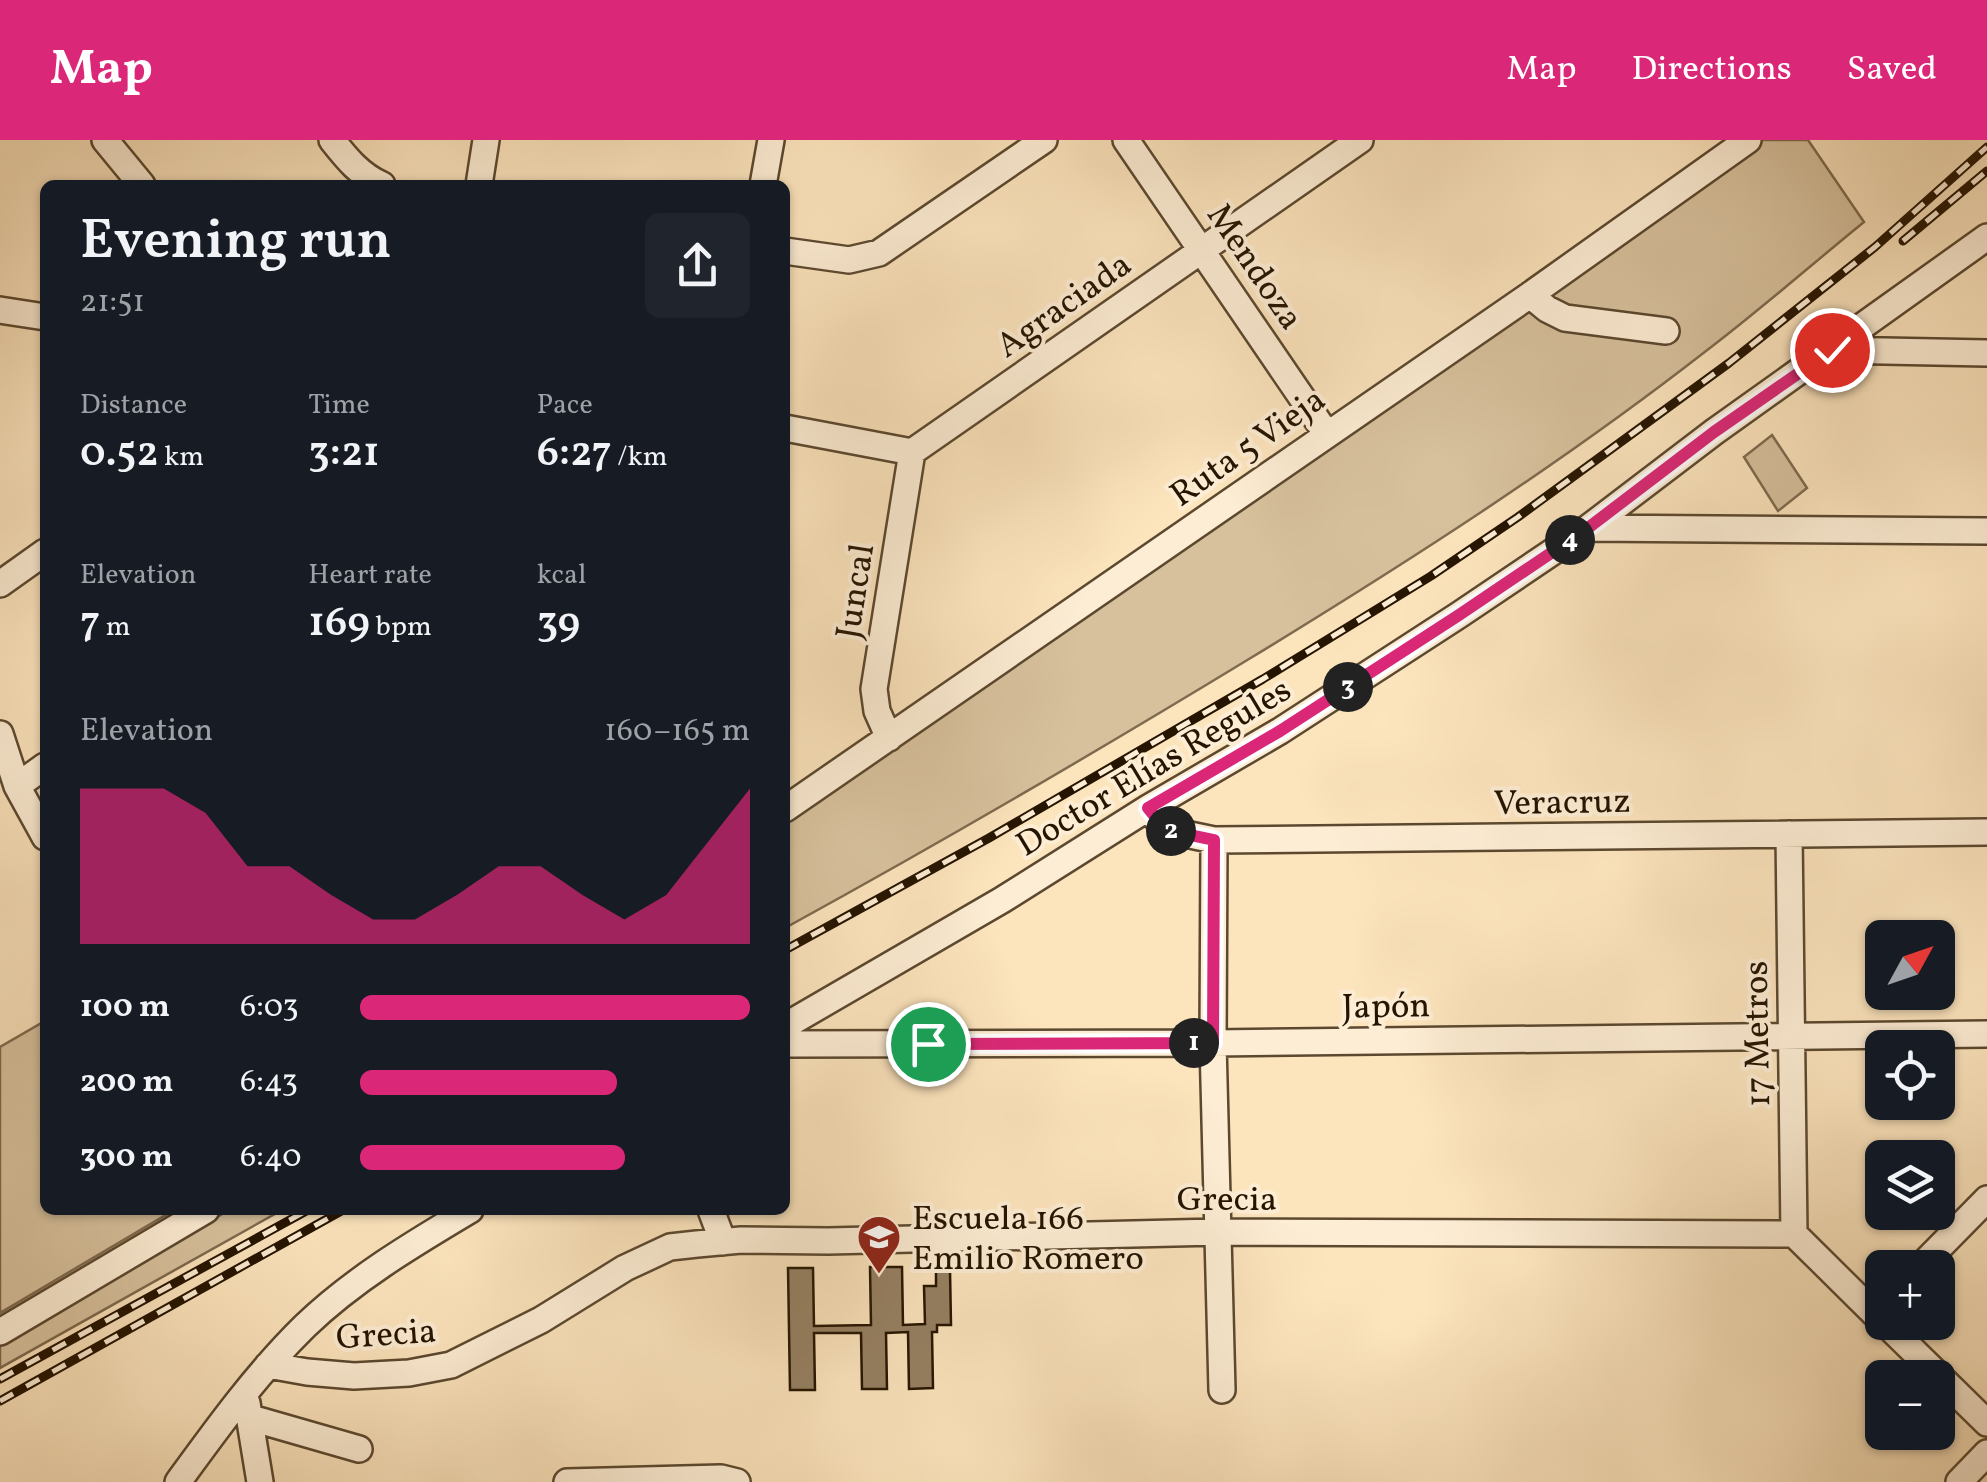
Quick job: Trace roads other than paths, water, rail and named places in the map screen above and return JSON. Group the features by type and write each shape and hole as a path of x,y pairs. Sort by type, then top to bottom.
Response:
{"street":[{"path":"104,140 138,180"},
{"path":"332,140 356,170 372,180"},
{"path":"479,180 486,140"},
{"path":"764,180 770,140"},
{"path":"790,252 849,260 878,253 1044,140"},
{"name":"Mendoza","path":"1126,140 1326,433"},
{"name":"Agraciada","path":"912,452 1360,140"},
{"name":"Ruta 5 Vieja","path":"790,805 1530,295 1748,140"},
{"name":"Doctor Elías Regules","path":"790,1023 1280,731 1459,615 1588,528 1714,432 1987,237"},
{"path":"1530,295 1566,318 1666,331"},
{"path":"0,310 40,316"},
{"path":"1832,350 1987,353"},
{"path":"790,429 912,452"},
{"name":"Juncal","path":"890,738 877,711 874,689 912,452"},
{"path":"1588,528 1987,531"},
{"path":"0,584 40,556"},
{"path":"0,734 17,786 40,828"},
{"path":"17,786 40,770"},
{"name":"Veracruz","path":"1148,808 1166,830 1214,840 1987,832"},
{"name":"17 Metros","path":"1788,834 1794,1234"},
{"path":"1214,840 1213,1043 1222,1390"},
{"name":"Japón","path":"790,1044 1987,1034"},
{"path":"1937,1250 1987,1199"},
{"path":"0,1332 198,1215"},
{"path":"178,1482 244,1392 306,1325 354,1284 462,1215"},
{"path":"712,1215 723,1242"},
{"name":"Grecia","path":"268,1365 354,1376 409,1374 451,1366 670,1247 723,1242 1216,1232 1794,1234"},
{"path":"1794,1234 1865,1300"},
{"path":"1905,1340 1987,1424"},
{"path":"244,1392 260,1482"},
{"path":"251,1418 360,1449"},
{"path":"1958,1482 1987,1452"},
{"path":"568,1482 721,1478 737,1482"}],"railway":[{"path":"790,947 989,838 1431,576 1729,363 1875,247 1987,147"},
{"path":"1903,241 1987,171"},
{"path":"0,1379 299,1215"},
{"path":"0,1401 334,1215"}],"place":[{"name":"Escuela 166 Emilio Romero","path":"879,1275"}]}
